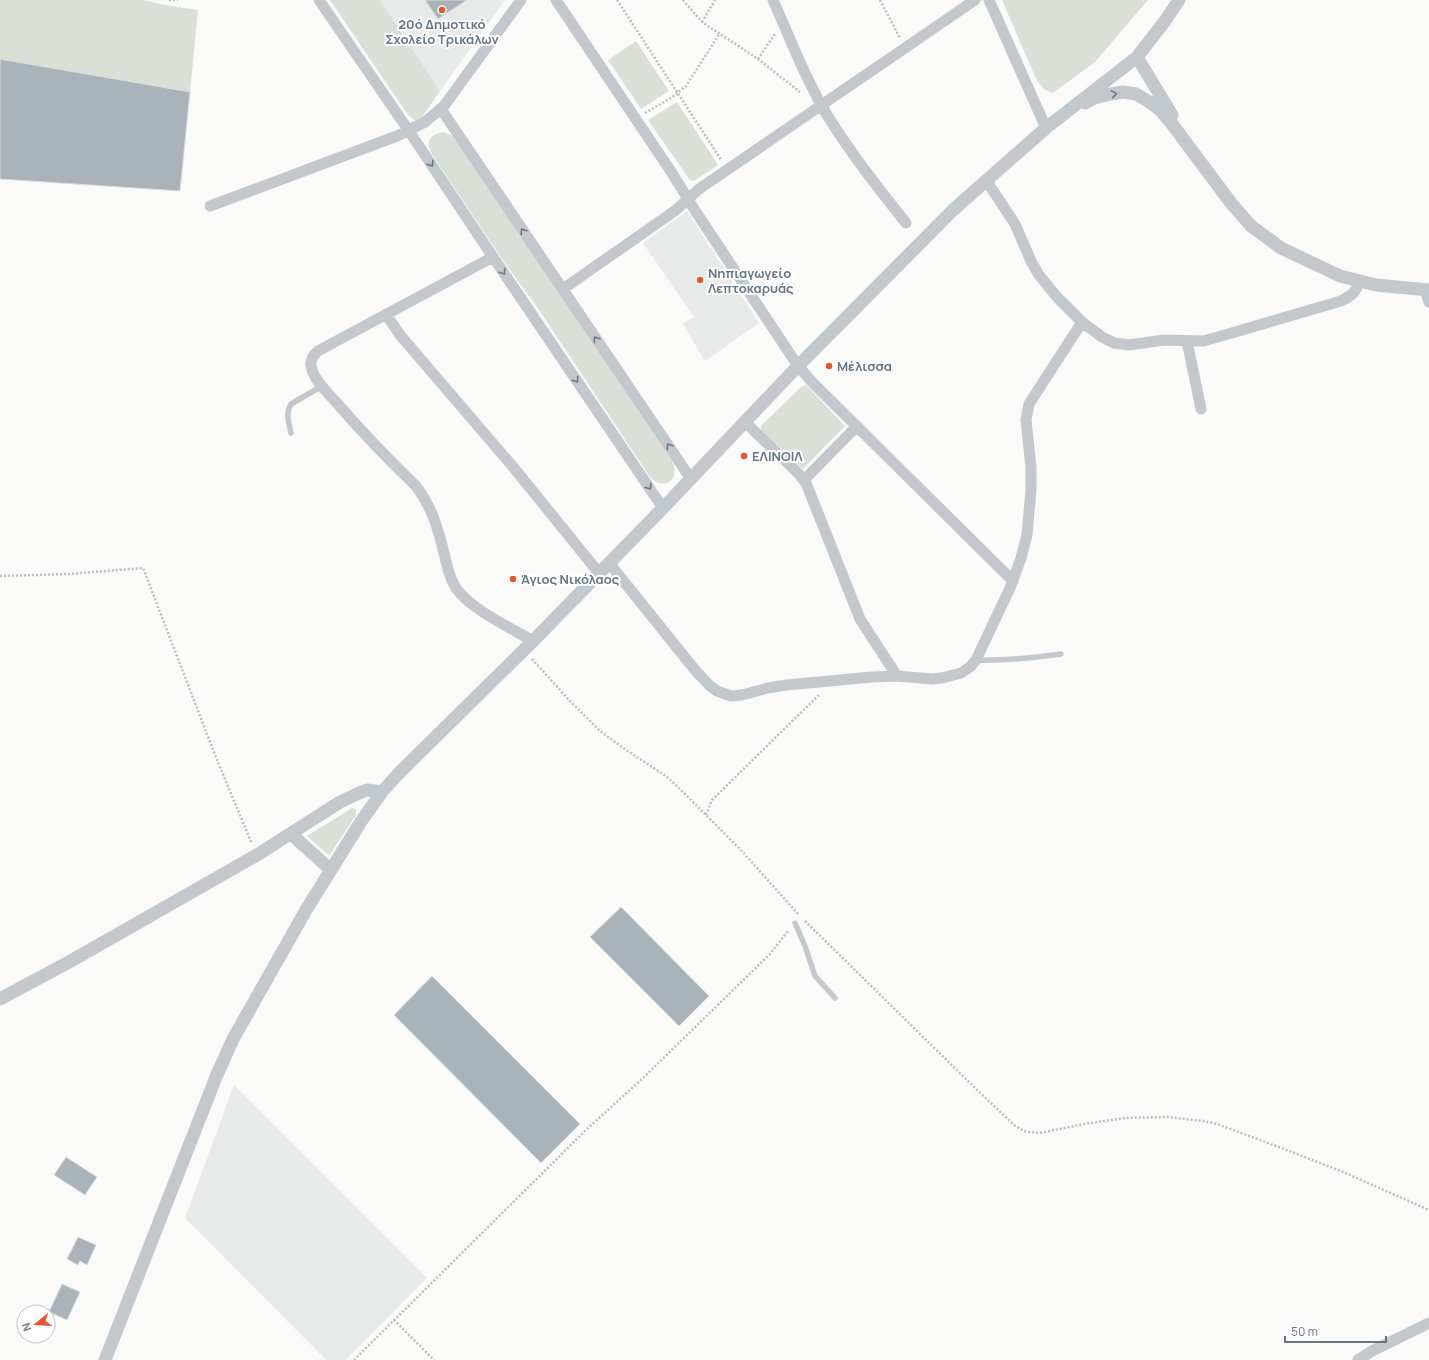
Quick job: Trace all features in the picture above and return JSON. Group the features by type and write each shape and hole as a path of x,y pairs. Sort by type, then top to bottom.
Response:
{"street":[{"path":"319,0 663,508"},
{"path":"210,206 409,131 425,122 441,109 521,0"},
{"path":"556,0 636,118 703,223 798,366 813,383 1013,581"},
{"path":"773,0 821,105 876,185 906,223"},
{"path":"563,289 666,217 699,189 975,0"},
{"path":"989,0 1046,128"},
{"path":"105,1360 216,1077 233,1039 302,916 362,820 382,792 429,743 533,641 663,508 798,366 922,240 986,180 1046,128 1066,114 1137,57 1179,0"},
{"path":"1137,57 1200,161"},
{"path":"1066,114 1094,98 1123,92 1136,94 1159,109 1231,203 1251,226 1281,248 1340,276 1382,286 1428,294"},
{"path":"441,109 691,478"},
{"path":"986,180 1015,224 1031,261 1039,275 1057,297 1082,322 1102,337 1121,345 1164,340 1202,341 1218,337 1341,301 1353,294 1358,288 1359,281"},
{"path":"493,257 314,354 311,359 312,370 322,386 361,431 416,486 424,497 434,517 452,583 459,592 469,602 486,614 533,641"},
{"path":"386,314 400,335 514,468 599,573"},
{"path":"609,563 695,670 717,691 723,694 734,696 786,685 897,676 932,679 961,673 970,667 976,660 1013,581 1027,535 1030,510 1031,467 1026,420 1029,404 1082,322"},
{"path":"1188,341 1201,409"},
{"path":"745,422 804,480 860,619 897,676"},
{"path":"804,480 857,426"},
{"path":"0,999 257,856 340,802 359,792 367,790 382,792"},
{"path":"291,834 332,870"},
{"path":"1358,1360 1372,1351 1429,1323"}],"lane":[{"path":"291,433 287,412 288,408 291,404 322,386"},
{"path":"976,660 999,661 1061,654"},
{"path":"795,922 815,976 836,998"}],"path":[{"path":"169,0 178,0"},
{"path":"617,0 728,169"},
{"path":"683,0 702,22 758,59 803,94"},
{"path":"702,22 715,0"},
{"path":"880,0 906,47"},
{"path":"758,59 783,21"},
{"path":"636,118 678,93 690,80 720,33"},
{"path":"0,576 68,574 143,568 217,760 257,856"},
{"path":"524,650 570,701 600,730 626,750 666,776 706,814 800,916 1014,1125 1024,1131 1040,1133 1084,1124 1125,1118 1166,1117 1203,1121 1217,1124 1279,1146 1343,1172 1429,1210"},
{"path":"706,814 712,800 833,682"},
{"path":"354,1360 587,1130 642,1079 764,959 800,916"},
{"path":"394,1320 434,1360"}],"shaded area":[{"path":"0,0 143,0 198,10 190,92 0,59"},
{"path":"330,0 380,0 440,91 418,123 408,115"},
{"path":"380,0 505,0 440,91"},
{"path":"1002,0 1148,0 1095,62 1053,93 1045,90 1037,81"},
{"path":"636,41 669,91 641,109 608,60"},
{"path":"677,102 718,165 694,181 690,180 648,120"},
{"path":"443,132 453,136 458,142 672,461 674,473 673,478 670,481 661,483 650,477 535,304 502,259 433,156 429,148 429,141 434,135"},
{"name":"Νηπιαγωγείο Λεπτοκαρυάς","path":"687,211 759,323 705,361 683,324 694,317 643,243"},
{"path":"806,385 845,426 803,469 761,430 761,426 801,387"},
{"path":"352,808 356,809 356,815 329,856 307,836"},
{"path":"234,1085 427,1278 346,1360 326,1360 185,1218"}],"building":[{"name":"20ό Δημοτικό Σχολείο Τρικάλων","path":"425,0 467,0 438,19"},
{"path":"0,59 190,92 180,191 0,179"},
{"path":"621,907 709,996 679,1026 590,937"},
{"path":"432,976 580,1124 541,1163 394,1015"},
{"path":"66,1157 97,1177 85,1195 54,1175"},
{"path":"78,1237 96,1245 87,1265 80,1261 78,1265 67,1259"},
{"path":"62,1284 80,1292 67,1320 56,1315 56,1304 53,1304"}],"place":[{"name":"20ό Δημοτικό Σχολείο Τρικάλων","path":"442,10"},
{"name":"Νηπιαγωγείο Λεπτοκαρυάς","path":"700,280"},
{"name":"Μέλισσα","path":"829,366"},
{"name":"ΕΛΙΝΟΙΛ","path":"744,456"},
{"name":"Άγιος Νικόλαος","path":"513,579"}]}
